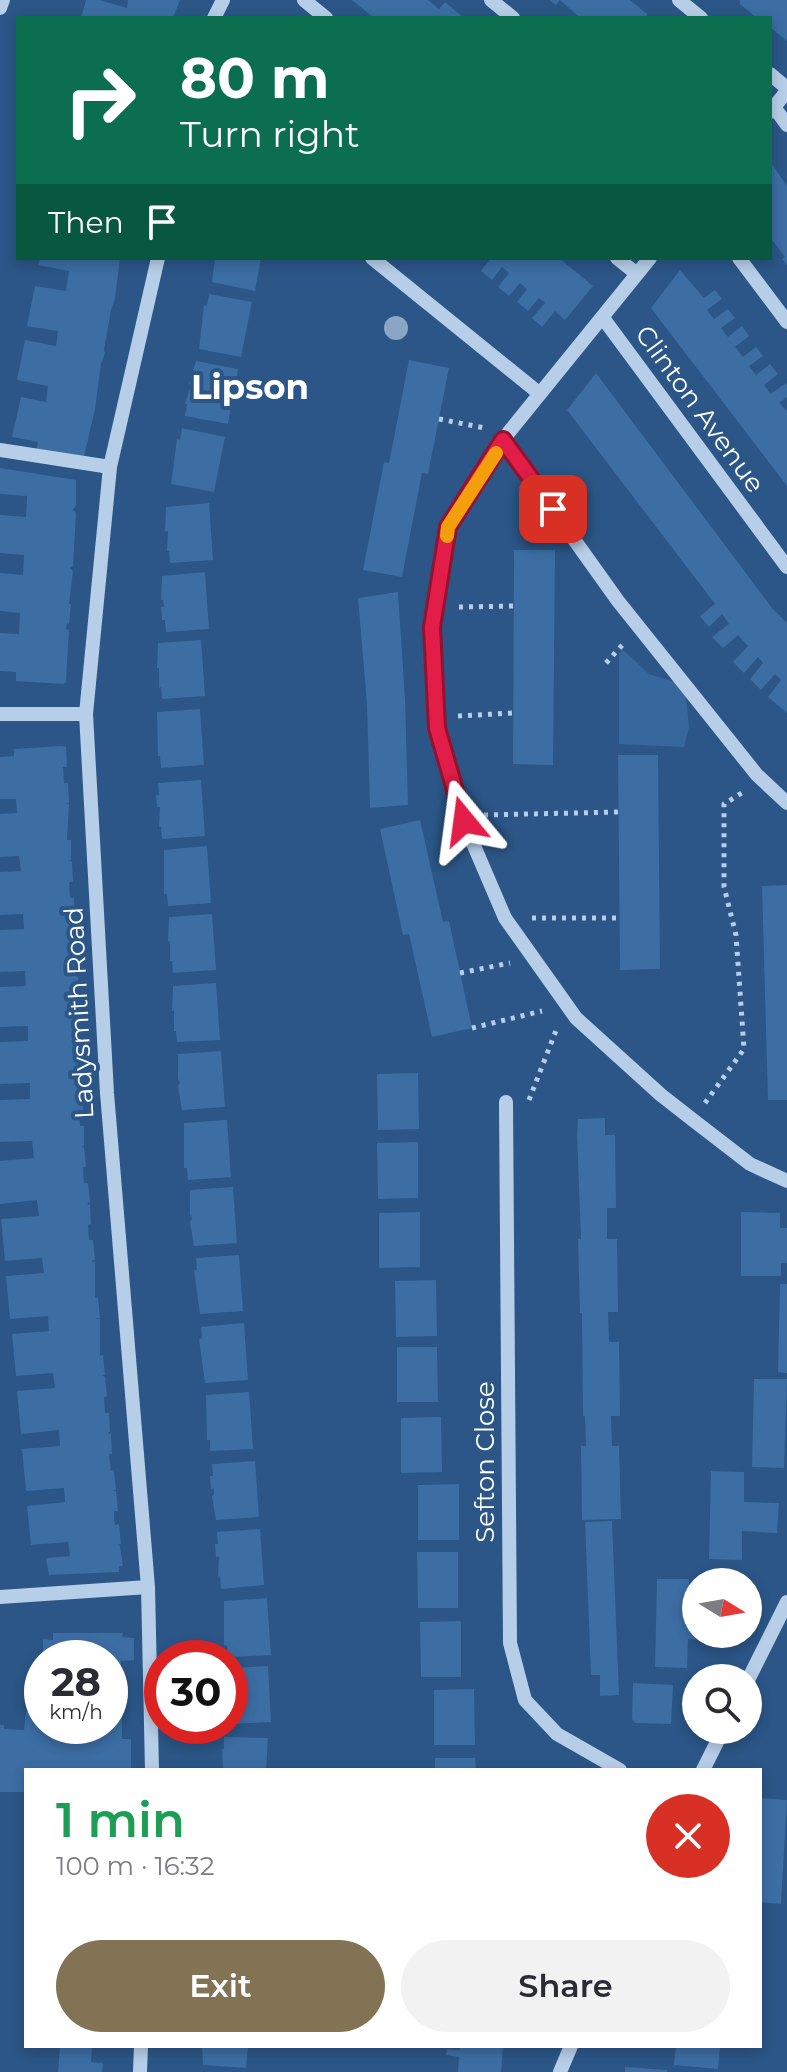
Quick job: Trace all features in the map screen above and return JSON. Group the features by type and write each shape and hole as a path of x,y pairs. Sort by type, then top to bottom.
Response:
{"street":[{"path":"0,8 3,0"},
{"path":"304,0 324,16"},
{"path":"491,0 511,16"},
{"path":"679,0 699,16"},
{"path":"772,76 787,89 772,109 787,125"},
{"name":"Ladysmith Road","path":"152,1768 148,1587 107,1093 86,714 110,467 158,260"},
{"path":"374,260 540,394"},
{"path":"620,260 637,274"},
{"path":"648,260 506,436 448,527 432,627 437,728 462,815 505,918 576,1018 693,1120 750,1164 787,1181"},
{"path":"740,260 787,322"},
{"name":"Clinton Avenue","path":"603,318 787,567"},
{"path":"506,436 618,601 757,775 787,803"},
{"path":"0,450 110,467"},
{"path":"0,714 86,714"},
{"name":"Sefton Close","path":"506,1102 510,1643 525,1700 557,1734 616,1768"},
{"path":"0,1597 148,1587"},
{"path":"756,1664 787,1602"},
{"path":"704,1768 716,1744"},
{"path":"140,2072 141,2048"},
{"path":"560,2072 570,2048"}],"path":[{"path":"439,419 506,436"},
{"path":"435,608 514,606"},
{"path":"436,717 513,713"},
{"path":"693,1120 744,1049 736,935 724,887 724,804"},
{"path":"462,815 619,812"},
{"path":"505,918 619,918"},
{"path":"460,973 533,959"},
{"path":"472,1028 566,1005"},
{"path":"506,1102 531,1100 566,1005"}],"shaded area":[{"path":"623,650 649,674 678,683 686,697 689,727 684,747 619,744 619,653"}],"building":[{"path":"86,0 99,0 127,8 128,0 180,0 174,16 82,16"},
{"path":"352,0 428,0 439,9 445,2 462,16 372,16"},
{"path":"560,0 630,0 647,14 647,16 578,16"},
{"path":"740,0 787,0 787,41 772,29 772,16 755,16 740,4"},
{"path":"772,164 787,186 787,265 782,259 785,257 772,240"},
{"path":"39,260 120,260 95,409 83,461 36,453 38,442 12,437 21,397 46,402 48,386 17,380 25,340 56,346 58,331 27,326 35,286 66,291 69,271 38,265"},
{"path":"215,260 261,260 255,291 212,282"},
{"path":"489,260 561,260 593,286 565,320 555,311 542,327 532,318 545,303 539,298 528,311 517,302 527,289 520,283 509,296 498,287 509,273 502,267 492,280 481,271"},
{"path":"680,270 704,298 715,290 722,299 707,310 714,319 728,309 735,318 721,328 728,337 742,326 749,336 735,347 743,357 756,347 763,356 749,366 756,375 770,364 778,374 764,385 771,394 787,385 787,397 779,403 787,411 787,486 651,308"},
{"path":"209,294 252,302 241,357 199,349 204,305 207,306"},
{"path":"409,360 449,368 428,474 422,473 402,577 363,570 384,462 389,463"},
{"path":"196,361 238,369 228,424 185,416"},
{"path":"596,373 772,608 787,623 787,713 768,697 781,680 775,674 761,690 750,679 763,663 758,657 744,673 733,662 748,646 738,635 723,648 712,637 729,624 722,614 709,627 700,616 715,604 567,410"},
{"path":"182,428 225,437 214,492 171,484 177,439 180,440"},
{"path":"0,468 76,480 73,566 70,568 73,571 71,604 66,629 69,630 66,682 63,684 16,681 16,672 0,671 0,633 19,634 20,613 0,611 0,573 23,575 24,555 0,553 0,515 26,517 27,496 0,494"},
{"path":"209,503 213,560 170,563 168,531 165,531 166,507"},
{"path":"514,550 555,550 553,765 513,764"},
{"path":"205,572 209,629 166,632 161,607 164,607 161,600 162,576"},
{"path":"398,592 408,805 370,808 367,704 358,598"},
{"path":"201,640 205,696 162,699 157,668 158,643"},
{"path":"200,709 204,765 161,768 157,712"},
{"path":"66,747 67,767 63,767 64,783 68,783 69,803 65,803 69,804 67,840 71,840 71,860 68,860 72,862 73,882 69,882 70,898 74,898 75,918 71,918 75,919 73,955 76,955 78,975 74,975 78,977 79,997 75,997 75,1005 76,1011 79,1011 80,1031 76,1032 79,1032 80,1052 77,1052 77,1060 78,1068 81,1068 82,1088 78,1088 82,1090 83,1110 79,1110 80,1126 84,1126 84,1146 81,1146 84,1147 86,1167 83,1167 84,1183 88,1183 90,1202 87,1204 90,1205 89,1240 93,1240 95,1260 91,1261 95,1262 95,1298 98,1298 100,1318 96,1318 100,1319 100,1356 103,1355 105,1375 102,1375 105,1377 107,1396 104,1397 105,1413 109,1413 110,1432 107,1433 111,1434 112,1454 109,1454 116,1490 112,1491 116,1491 118,1511 114,1511 114,1518 115,1525 119,1524 121,1544 117,1545 120,1546 123,1566 119,1566 119,1572 49,1575 46,1558 70,1556 68,1542 31,1545 27,1506 65,1502 64,1488 26,1491 22,1449 60,1446 59,1430 21,1434 17,1391 55,1388 53,1373 16,1376 12,1334 49,1331 48,1316 10,1319 6,1276 44,1273 42,1258 5,1261 1,1219 39,1216 37,1200 0,1204 0,1161 34,1158 32,1141 0,1142 0,1100 30,1099 30,1083 0,1084 0,1042 28,1041 28,1026 0,1027 0,987 26,986 25,971 0,972 0,930 24,929 23,914 0,915 0,872 21,871 19,856 0,857 0,814 17,813 16,799 0,799 0,757 14,756 14,749"},
{"path":"618,755 658,755 660,969 620,970"},
{"path":"201,780 205,836 162,839 156,795 159,795 158,783"},
{"path":"420,820 443,922 449,921 472,1028 432,1037 409,934 403,935 380,829"},
{"path":"207,846 211,903 168,906 167,894 164,894 164,850"},
{"path":"787,885 787,1100 768,1100 762,886"},
{"path":"212,914 216,970 173,973 168,942 169,917"},
{"path":"216,983 220,1040 177,1042 172,1011 173,986"},
{"path":"221,1051 225,1107 182,1110 178,1054"},
{"path":"418,1073 419,1129 378,1130 377,1074"},
{"path":"605,1118 605,1135 615,1135 616,1208 607,1208 607,1239 617,1239 618,1312 608,1312 609,1342 619,1342 620,1416 611,1416 612,1446 619,1446 621,1519 582,1520 581,1446 586,1446 577,1135 578,1119"},
{"path":"227,1120 231,1177 188,1180 187,1168 184,1168 184,1123"},
{"path":"418,1142 418,1198 378,1199 377,1143"},
{"path":"233,1187 237,1243 194,1246 190,1190"},
{"path":"420,1212 420,1267 379,1268 379,1213"},
{"path":"741,1212 780,1213 780,1228 787,1228 787,1263 781,1263 781,1276 741,1276"},
{"path":"239,1255 243,1311 200,1314 194,1270 197,1270 196,1258"},
{"path":"436,1280 437,1336 396,1337 395,1281"},
{"path":"780,1284 787,1284 787,1373 778,1372"},
{"path":"244,1323 248,1380 205,1383 199,1339 202,1338 201,1327"},
{"path":"397,1347 437,1347 438,1402 397,1402"},
{"path":"754,1379 787,1379 784,1468 752,1467"},
{"path":"249,1392 253,1449 210,1451 206,1395"},
{"path":"441,1417 442,1472 401,1473 401,1418"},
{"path":"255,1461 259,1517 216,1520 210,1476 213,1476 212,1464"},
{"path":"711,1471 744,1472 744,1502 779,1503 777,1533 742,1531 742,1560 709,1559"},
{"path":"459,1484 459,1540 418,1540 418,1485"},
{"path":"612,1521 619,1695 600,1696 600,1675 591,1675 585,1522"},
{"path":"260,1529 264,1585 221,1589 215,1544 218,1544 217,1532"},
{"path":"417,1552 458,1552 458,1608 418,1608"},
{"path":"657,1579 682,1579 682,1648 688,1648 687,1664 682,1664 682,1668 655,1667"},
{"path":"267,1598 271,1655 248,1656 248,1640 224,1640 224,1601"},
{"path":"461,1621 461,1677 421,1677 420,1622"},
{"path":"53,1633 123,1633 122,1637 134,1638 134,1660 128,1660 128,1640 53,1640"},
{"path":"268,1666 271,1722 248,1723 248,1667"},
{"path":"633,1683 673,1685 671,1724 635,1723 632,1719"},
{"path":"474,1689 475,1745 434,1745 434,1690"},
{"path":"0,1725 4,1725 4,1729 24,1730 24,1744 128,1744 128,1739 131,1739 131,1768 24,1768 24,1792 0,1792"},
{"path":"248,1738 268,1738 266,1768 223,1768 224,1744 248,1744"},
{"path":"435,1758 475,1758 476,1768 435,1768"},
{"path":"762,1798 787,1800 781,1904 762,1902"},
{"path":"60,2048 92,2048 91,2062 103,2063 102,2072 58,2072"},
{"path":"202,2048 248,2048 246,2068 203,2065"},
{"path":"503,2048 501,2072 458,2072 459,2057 446,2055 447,2049"},
{"path":"676,2048 720,2048 718,2069 674,2065"},
{"path":"625,2067 667,2070 667,2072 625,2072"}],"slow traffic":[{"path":"447,536 448,527 496,453"}],"district":[{"name":"Lipson","path":"250,387"}],"route":[{"path":"464,821 437,728 432,627 448,527 503,440 553,509"}]}
